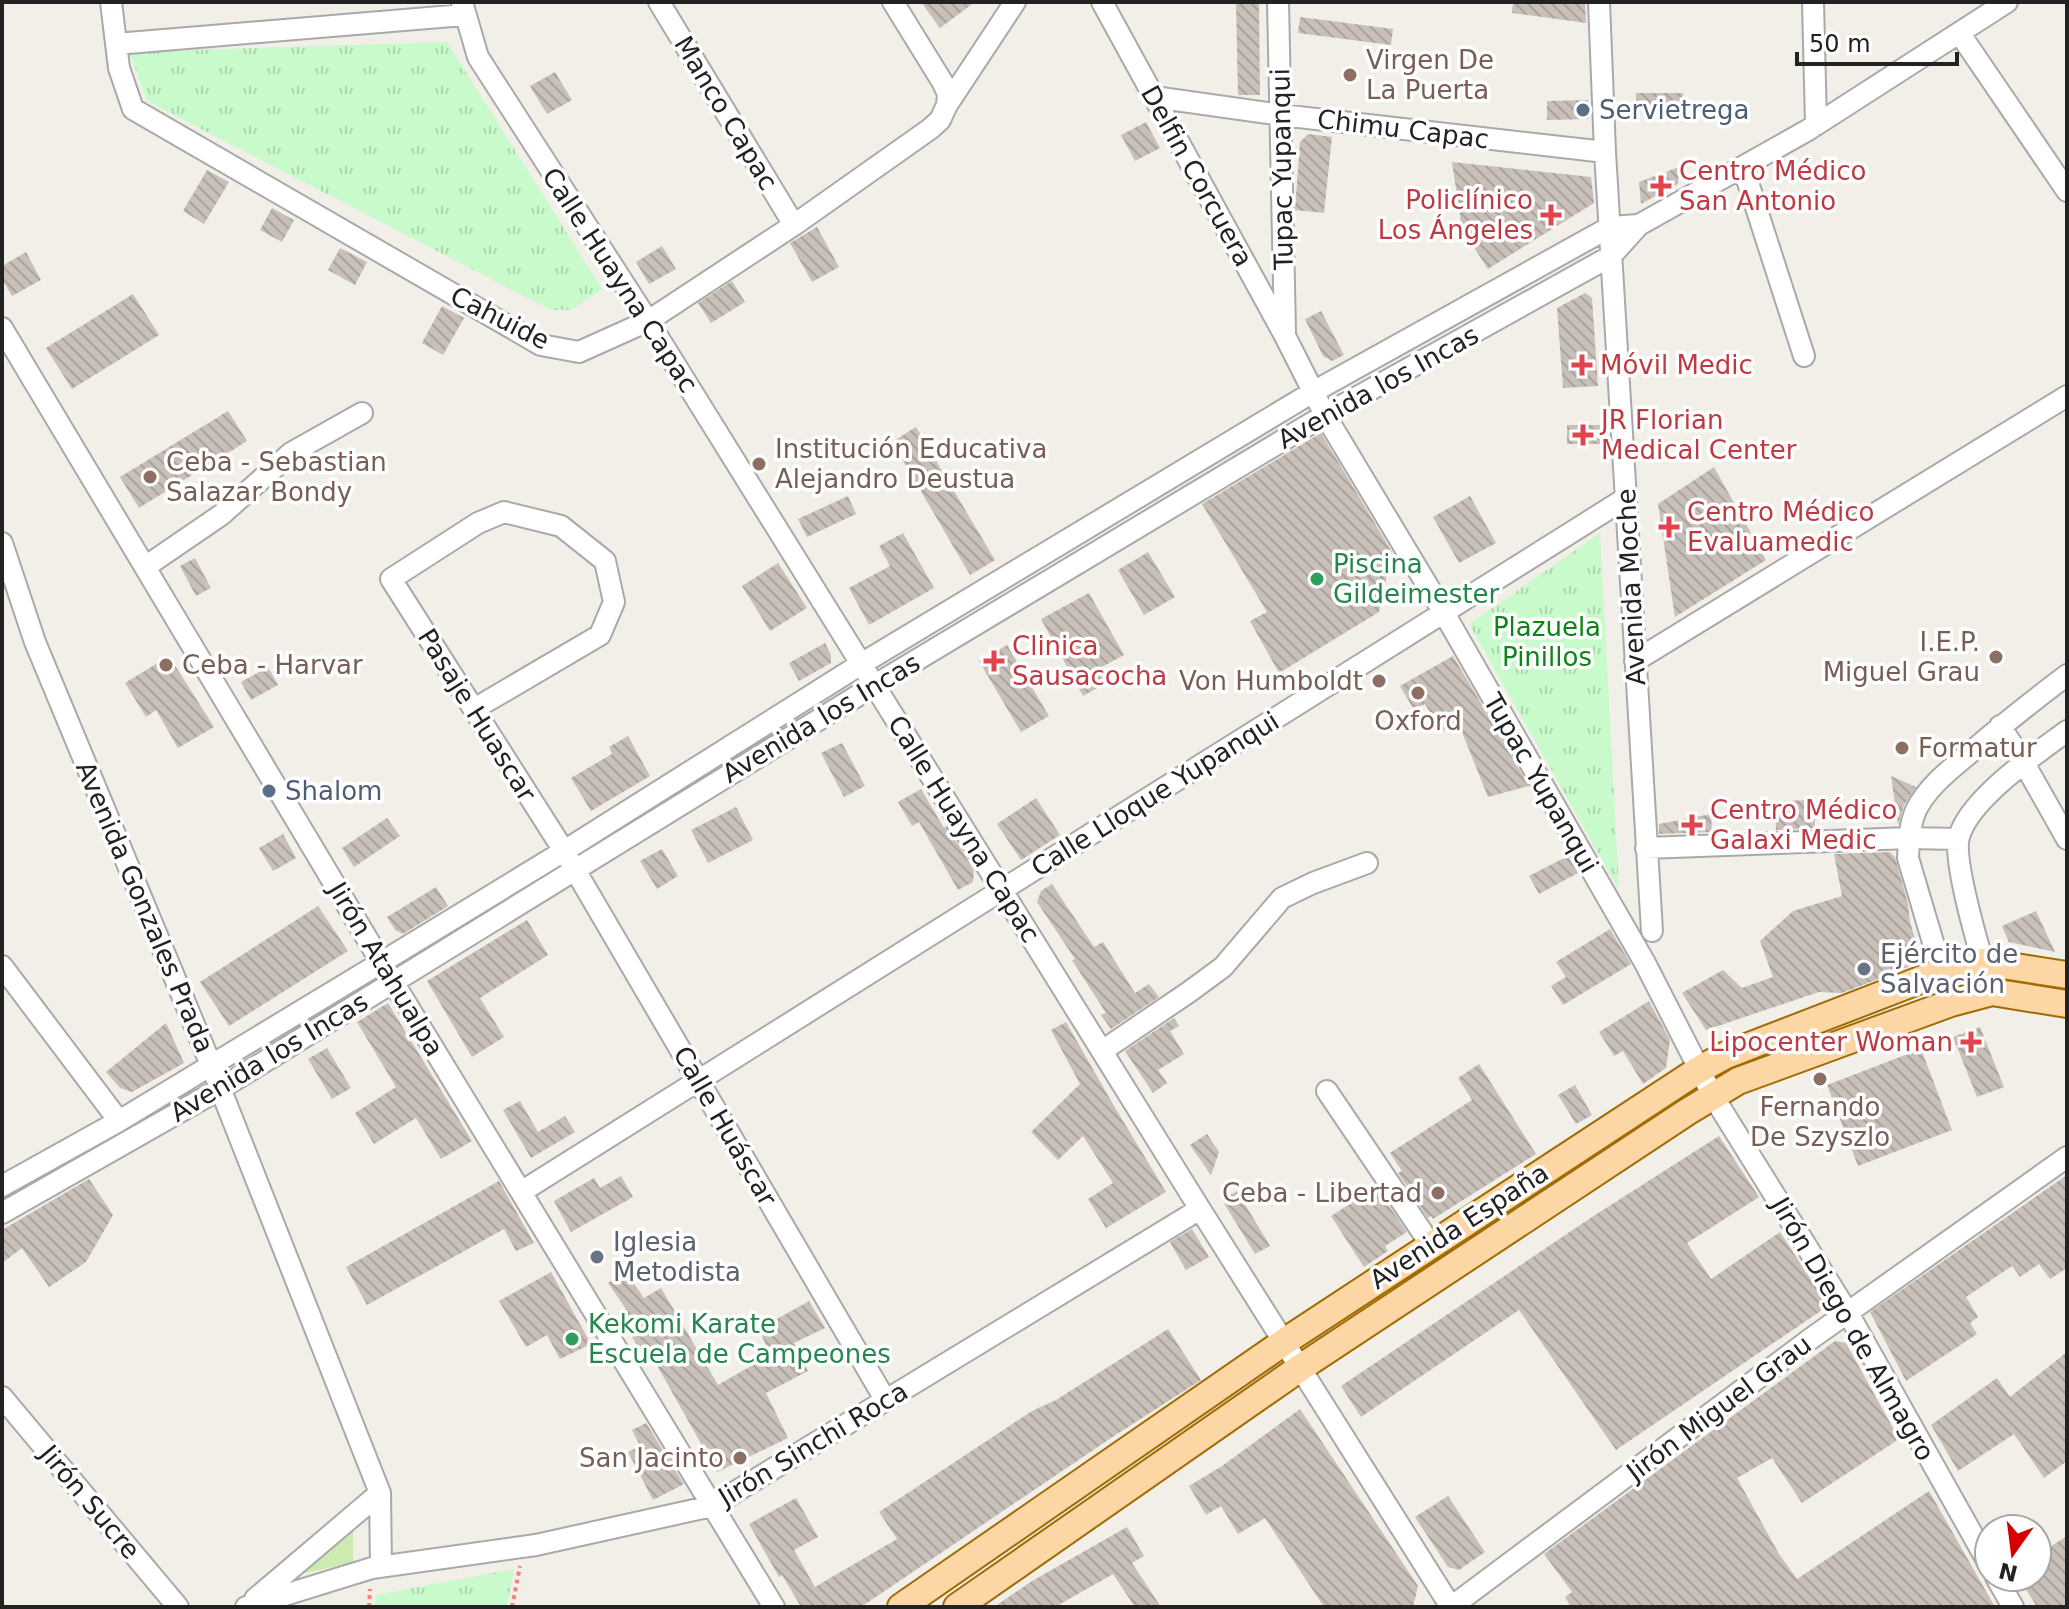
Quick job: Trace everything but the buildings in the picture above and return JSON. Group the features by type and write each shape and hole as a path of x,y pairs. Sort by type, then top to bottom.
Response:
{"main road":[{"name":"Avenida España","path":"901,1607 1284,1342 1700,1069 1726,1055 1941,972 1983,962 2067,975"},
{"name":"Avenida España","path":"957,1607 1300,1368 1738,1081 1951,1003 1992,992 2067,1004"}],"street":[{"name":"Cahuide","path":"111,2 119,68 133,109 541,345 579,352 648,321 794,225 930,129 940,120 1015,2"},
{"name":"Manco Capac","path":"659,2 794,225"},
{"path":"893,2 943,83 948,94 947,105"},
{"name":"Delfin Corcuera","path":"1102,2 1313,392"},
{"name":"Tupac Yupanqui","path":"1278,2 1285,336"},
{"name":"Avenida Moche","path":"1599,2 1605,152 1652,931"},
{"path":"1813,2 1816,125"},
{"name":"Avenida los Incas","path":"2,1213 220,1089 875,685 1325,415 1611,256 1639,225 1816,125 2007,2"},
{"path":"116,44 463,8"},
{"name":"Calle Huayna Capac","path":"463,8 478,57 648,321 1451,1607"},
{"path":"1960,34 2067,191"},
{"name":"Chimu Capac","path":"1154,97 1281,115 1605,152"},
{"path":"1743,167 1804,356"},
{"name":"Avenida los Incas","path":"2,1186 119,1121 382,962 861,664 1313,392 1610,227 1639,225"},
{"name":"Jirón Atahualpa","path":"2,328 393,982 774,1607"},
{"name":"Tupac Yupanqui","path":"1313,392 1645,963 1713,1096"},
{"path":"1635,661 2067,396"},
{"path":"145,567 221,515 291,453 362,413"},
{"name":"Calle Lloque Yupanqui","path":"521,1192 1626,498"},
{"name":"Pasaje Huascar","path":"474,709 600,635 614,602 605,561 561,526 504,512 478,523 391,579 564,851"},
{"name":"Avenida Gonzales Prada","path":"2,543 35,642 211,1065 380,1493 381,1567"},
{"path":"1951,1003 1908,858 1916,811 1929,789 2000,726 2067,675"},
{"path":"2000,726 2067,839"},
{"path":"1992,992 1961,870 1958,839 1965,820 1982,800 2067,731"},
{"path":"1646,848 1909,838 1958,839"},
{"name":"Calle Huáscar","path":"564,851 886,1401"},
{"path":"1102,1051 1223,967 1282,898 1367,863"},
{"path":"5,975 119,1121"},
{"path":"1327,1091 1431,1245"},
{"name":"Jirón Diego de Almagro","path":"1713,1096 1848,1313 1973,1536"},
{"name":"Jirón Miguel Grau","path":"1451,1607 1804,1333 1848,1313 2067,1157"},
{"name":"Jirón Sinchi Roca","path":"247,1606 381,1567 521,1547 712,1506 1200,1209"},
{"name":"Jirón Sucre","path":"2,1397 178,1607"},
{"path":"247,1606 380,1493"}],"path":[{"path":"512,1607 520,1570 521,1547"}],"green space":[{"path":"447,42 602,289 571,310 551,310 147,101 129,52"},
{"name":"Plazuela Pinillos","path":"1600,533 1619,890 1469,624"},
{"path":"353,1530 353,1563 300,1574"},
{"path":"514,1569 507,1607 375,1607 376,1595"}],"place":[{"name":"Virgen De La Puerta","path":"1350,75"},
{"name":"Servietrega","path":"1583,110"},
{"name":"Centro Médico San Antonio","path":"1661,186"},
{"name":"Policlínico Los Ángeles","path":"1551,215"},
{"name":"Móvil Medic","path":"1582,365"},
{"name":"JR Florian Medical Center","path":"1583,435"},
{"name":"Institución Educativa Alejandro Deustua","path":"759,464"},
{"name":"Ceba - Sebastian Salazar Bondy","path":"150,477"},
{"name":"Centro Médico Evaluamedic","path":"1669,527"},
{"name":"Piscina Gildeimester","path":"1317,579"},
{"name":"I.E.P. Miguel Grau","path":"1996,657"},
{"name":"Clinica Sausacocha","path":"994,661"},
{"name":"Ceba - Harvar","path":"166,665"},
{"name":"Von Humboldt","path":"1379,681"},
{"name":"Oxford","path":"1418,693"},
{"name":"Formatur","path":"1902,748"},
{"name":"Shalom","path":"269,791"},
{"name":"Centro Médico Galaxi Medic","path":"1692,825"},
{"name":"Ejército de Salvación","path":"1864,969"},
{"name":"Lipocenter Woman","path":"1971,1042"},
{"name":"Fernando De Szyszlo","path":"1820,1079"},
{"name":"Ceba - Libertad","path":"1438,1193"},
{"name":"Iglesia Metodista","path":"597,1257"},
{"name":"Kekomi Karate Escuela de Campeones","path":"572,1339"},
{"name":"San Jacinto","path":"740,1458"}]}
